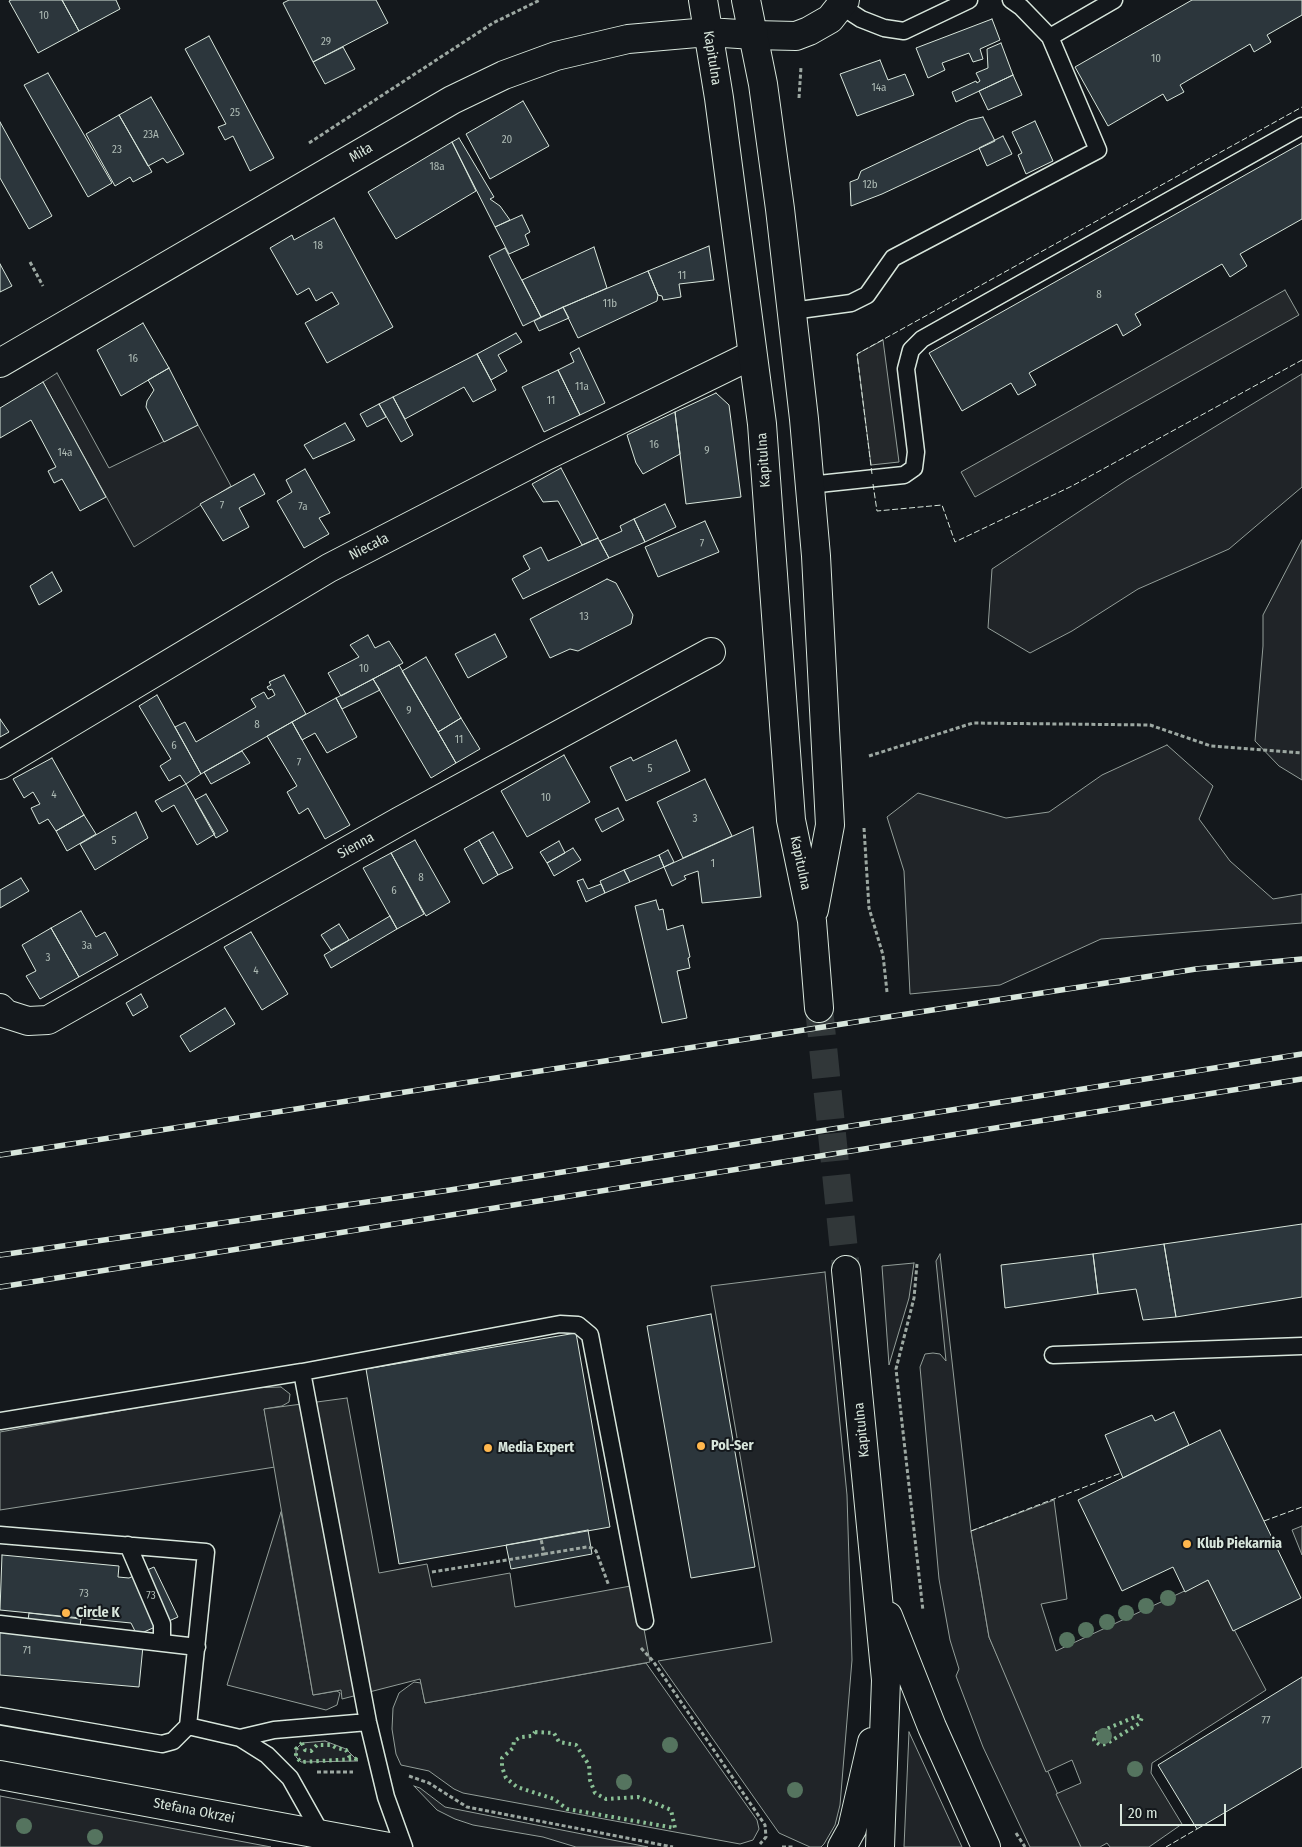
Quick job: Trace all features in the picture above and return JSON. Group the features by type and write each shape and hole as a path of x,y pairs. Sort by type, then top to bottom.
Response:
{"street":[{"name":"Kapitulna","path":"703,0 719,98 762,424 791,820 812,921 819,1008"},
{"name":"Kapitulna","path":"746,0 754,35 780,209 792,311 819,606 830,825 812,921"},
{"name":"Miła","path":"0,363 452,100 504,75 556,56 604,44 654,35 708,32 796,36 830,19 843,3"},
{"name":"Niecała","path":"0,765 329,568 544,457 752,355"},
{"name":"Sienna","path":"0,1008 6,1014 28,1020 48,1020 400,821 711,652"},
{"name":"Kapitulna","path":"846,1270 886,1680 880,1847"},
{"name":"Kapitulna","path":"878,1591 932,1727 986,1847"},
{"name":"Kapitulna","path":"842,1847 852,1828 886,1680"},
{"name":"Stefana Okrzei","path":"0,1775 389,1847"}],"lane":[{"path":"843,3 861,19 884,28 904,30 969,0"},
{"path":"792,311 851,303 867,295 893,258 1098,150 1050,37 1021,6 1011,0"},
{"path":"1050,37 1114,0"},
{"path":"809,485 904,475 914,468 916,452 906,369 911,350 922,339 1302,126"},
{"path":"0,1421 302,1372 560,1324 578,1325 590,1335 646,1621"},
{"path":"1054,1355 1302,1346"},
{"path":"302,1372 368,1722 386,1798 404,1847"},
{"path":"0,1534 206,1552 188,1726 173,1742 162,1744 0,1716"},
{"path":"128,1545 162,1624 162,1643"},
{"path":"0,1624 197,1647"},
{"path":"240,1738 283,1729 368,1722"},
{"path":"188,1726 240,1738 267,1755 290,1778 322,1835"}],"path":[{"path":"308,143 493,23 540,0"},
{"path":"30,262 43,286"},
{"path":"869,756 973,723 1150,725 1211,746 1302,753"},
{"path":"917,1264 914,1298 896,1369 923,1615"},
{"path":"542,1539 544,1554"},
{"path":"432,1572 592,1548 596,1551 610,1591"},
{"path":"640,1647 653,1661 765,1825 766,1837 760,1844"},
{"path":"309,1772 356,1772"},
{"path":"405,1776 429,1783 468,1807 673,1847"},
{"path":"1012,1830 1019,1836 1024,1847"},
{"path":"782,1847 795,1847"}],"shaded area":[{"path":"1285,290 1299,315 975,497 961,472"},
{"path":"883,340 899,462 871,465 857,354"},
{"path":"57,373 109,468 198,425 231,486 134,547 43,382"},
{"path":"1302,374 1302,487 1229,549 1138,589 1072,631 1030,653 988,628 992,569 1127,480"},
{"path":"1302,540 1302,780 1279,766 1255,741 1263,646 1263,615"},
{"path":"1167,745 1213,786 1199,819 1230,861 1273,899 1302,894 1302,923 1101,939 1000,985 910,994 904,871 887,817 918,793 1006,818 1049,812 1102,775"},
{"path":"940,1254 971,1531 989,1637 1081,1847 1030,1847 983,1747 956,1676 959,1669 950,1640 939,1579 920,1367 925,1354 940,1354 946,1361 936,1261"},
{"path":"914,1263 909,1298 889,1365 882,1266"},
{"path":"825,1272 847,1495 852,1660 840,1805 835,1825 824,1844 821,1847 810,1847 779,1833 658,1661 772,1642 711,1286"},
{"path":"281,1387 290,1394 289,1402 282,1406 264,1409 275,1467 0,1510 0,1432 249,1388"},
{"path":"347,1398 379,1573 427,1564 432,1587 510,1573 515,1607 636,1585 650,1662 425,1703 420,1679 342,1699 341,1690 313,1695 264,1409"},
{"path":"1054,1500 1067,1599 1041,1604 1056,1651 1208,1580 1266,1690 1152,1763 1151,1773 1182,1824 1149,1847 1110,1847 1107,1843 1100,1847 1081,1847 1056,1794 1081,1783 1072,1760 1046,1772 989,1637 971,1531"},
{"path":"281,1512 313,1695 337,1691 340,1693 337,1705 326,1710 227,1685"},
{"path":"1302,1526 1302,1555 1292,1530"},
{"path":"646,1663 757,1820 759,1829 753,1840 740,1844 463,1793 454,1789 429,1771 401,1765 396,1754 392,1729 393,1708 399,1693 414,1682 421,1683 425,1703"},
{"path":"909,1732 962,1847 904,1847"},
{"path":"325,1741 346,1749 358,1761 301,1762 296,1757 296,1749 302,1743"},
{"path":"414,1786 420,1788 445,1807 648,1847 576,1847 543,1837 473,1825 437,1810"},
{"path":"0,1796 16,1799 271,1847 0,1847"}],"building":[{"path":"62,0 79,31 38,53 9,1"},
{"path":"62,0 116,0 120,9 79,31"},
{"path":"289,0 376,0 388,23 313,62 283,3"},
{"path":"1192,0 1302,0 1302,15 1267,35 1271,42 1254,52 1250,44 1180,85 1184,92 1167,101 1163,94 1108,126 1075,67"},
{"path":"992,19 1000,40 980,49 983,59 973,62 969,53 942,63 945,70 928,78 916,48"},
{"path":"209,36 274,158 250,171 233,136 225,140 218,127 226,124 185,49"},
{"path":"1001,43 1013,75 956,102 952,92 980,81 976,73 988,68 987,49"},
{"path":"343,47 355,69 325,84 313,62"},
{"path":"880,60 888,80 905,74 914,95 857,116 840,74"},
{"path":"48,73 112,183 88,197 24,85"},
{"path":"1013,75 1022,95 988,110 979,91"},
{"path":"151,97 184,154 167,163 163,158 148,166 119,115"},
{"path":"523,101 549,146 490,179 466,134"},
{"path":"119,115 152,172 133,182 130,177 115,186 86,134"},
{"path":"983,117 995,141 882,194 851,206 850,182 858,179 861,171 969,120"},
{"path":"1035,121 1053,161 1026,174 1018,155 1022,153 1012,132"},
{"path":"0,122 52,216 29,229 0,178"},
{"path":"1003,136 1012,154 987,166 979,148"},
{"path":"459,138 494,197 490,199 500,206 510,220 495,227 452,142"},
{"path":"452,142 476,191 396,239 368,192"},
{"path":"1302,143 1302,219 1240,254 1247,266 1230,277 1222,264 1135,314 1141,325 1123,336 1117,324 1029,373 1036,385 1018,395 1011,383 962,411 929,353"},
{"path":"522,215 530,232 525,235 529,245 509,254 495,227"},
{"path":"334,218 393,327 327,363 305,323 339,304 332,292 316,301 309,288 297,295 270,248 292,235 294,240"},
{"path":"709,246 714,280 679,284 681,297 663,300 662,296 658,295 648,271"},
{"path":"594,247 607,288 541,317 522,280"},
{"path":"505,248 541,317 523,326 489,256"},
{"path":"0,264 12,286 0,292"},
{"path":"648,271 658,295 657,301 578,338 563,307"},
{"path":"563,307 569,318 539,331 534,321"},
{"path":"143,323 169,368 121,396 97,350"},
{"path":"516,333 522,342 498,355 507,371 491,380 477,354"},
{"path":"579,348 605,403 580,415 558,370 574,362 570,353"},
{"path":"477,354 496,390 473,402 464,387 405,419 393,397"},
{"path":"169,368 198,425 164,442 146,407 147,401 154,390 148,380"},
{"path":"558,370 580,415 544,432 522,387"},
{"path":"43,382 106,497 80,511 62,479 54,483 48,471 56,467 31,420 0,438 0,408"},
{"path":"716,393 729,405 741,497 686,504 675,412"},
{"path":"393,397 413,435 401,442 379,404"},
{"path":"379,404 386,417 367,427 360,414"},
{"path":"675,412 680,454 643,474 636,463 627,435"},
{"path":"345,423 355,440 313,459 304,445"},
{"path":"561,468 598,538 582,545 558,501 543,502 532,484"},
{"path":"305,469 330,513 319,518 329,534 304,548 277,501 292,492 286,480"},
{"path":"254,474 265,494 239,508 249,527 223,541 200,504"},
{"path":"665,504 676,527 645,542 634,519"},
{"path":"634,519 645,542 609,558 600,541 622,531 620,526"},
{"path":"705,521 719,552 658,577 645,547"},
{"path":"598,538 609,558 523,599 512,579 530,569 523,556 541,547 548,561"},
{"path":"52,572 62,591 39,605 30,586"},
{"path":"607,579 616,583 633,615 631,624 578,651 570,649 550,658 530,619"},
{"path":"495,634 507,657 468,678 455,654"},
{"path":"368,635 375,648 389,641 403,663 341,696 328,673 359,657 350,645"},
{"path":"426,657 461,718 438,732 402,671"},
{"path":"399,665 456,763 431,778 373,679"},
{"path":"284,675 306,714 201,774 175,727 185,722 196,742 256,707 251,699 264,692 268,699 275,695 272,689 269,690 267,687 271,685 269,682"},
{"path":"373,679 380,690 342,709 336,698"},
{"path":"157,695 201,774 186,784 180,775 169,781 160,766 171,759 139,706"},
{"path":"336,698 357,737 327,753 315,733 302,740 292,722"},
{"path":"461,718 480,749 456,763 438,732"},
{"path":"0,719 9,732 0,737"},
{"path":"292,722 350,825 325,839 308,808 299,814 287,792 297,786 267,736"},
{"path":"676,740 690,771 626,801 610,767 631,757 633,761"},
{"path":"242,751 250,763 211,784 204,772"},
{"path":"564,755 590,802 527,837 501,791"},
{"path":"52,758 84,815 56,831 48,819 39,824 31,808 40,804 33,792 24,798 13,779"},
{"path":"705,779 732,836 683,858 657,802"},
{"path":"186,784 215,834 197,845 174,805 162,812 155,801"},
{"path":"206,794 228,831 216,838 195,800"},
{"path":"618,808 624,820 602,832 595,819"},
{"path":"136,812 148,838 95,870 80,844"},
{"path":"84,815 96,834 67,851 56,831"},
{"path":"753,827 761,897 702,903 698,871 684,876 686,879 672,886 664,867"},
{"path":"493,832 513,868 498,875 479,840"},
{"path":"415,840 450,902 426,916 391,853"},
{"path":"479,840 498,875 483,884 464,849"},
{"path":"559,841 565,853 547,863 540,852"},
{"path":"573,848 581,860 554,876 547,863"},
{"path":"668,850 674,862 664,867 659,855"},
{"path":"391,853 424,914 397,929 363,868"},
{"path":"659,855 664,867 630,882 624,870"},
{"path":"624,870 630,882 605,893 600,881"},
{"path":"21,878 29,891 0,908 0,890"},
{"path":"583,879 588,889 601,884 605,893 586,902 577,881"},
{"path":"656,900 659,910 663,909 667,930 683,925 690,957 688,958 690,968 677,971 687,1018 662,1023 635,906"},
{"path":"81,911 96,937 105,932 118,955 79,977 51,928"},
{"path":"390,916 397,929 331,968 324,955"},
{"path":"339,924 349,940 331,950 321,935"},
{"path":"51,928 79,977 40,999 26,976 36,971 22,945"},
{"path":"251,932 288,994 262,1010 224,947"},
{"path":"141,994 148,1007 133,1016 126,1003"},
{"path":"225,1008 235,1024 190,1052 180,1036"},
{"path":"1302,1224 1302,1297 1176,1317 1164,1244"},
{"path":"1164,1244 1176,1317 1143,1320 1136,1289 1098,1294 1093,1254"},
{"path":"1093,1254 1098,1294 1005,1308 1001,1265"},
{"name":"Pol-Ser","path":"711,1314 755,1567 691,1578 647,1326"},
{"name":"Media Expert","path":"576,1333 610,1527 399,1564 366,1369"},
{"path":"1174,1412 1189,1445 1123,1478 1105,1435 1152,1415 1155,1421"},
{"name":"Klub Piekarnia","path":"1220,1430 1301,1598 1233,1631 1208,1580 1185,1592 1173,1567 1122,1591 1078,1500"},
{"path":"588,1530 592,1554 511,1569 506,1545"},
{"path":"2,1555 119,1566 118,1577 129,1578 154,1567 178,1617 137,1635 131,1623 0,1610"},
{"path":"29,1613 81,1619 78,1640 143,1646 139,1687 0,1675 0,1632 26,1635"},
{"path":"1302,1677 1302,1767 1197,1829 1158,1765"}],"tunnel":[{"path":"819,1008 846,1270"}],"railway":[{"path":"0,1155 1196,969 1302,959"},
{"path":"0,1255 450,1190 1302,1054"},
{"path":"0,1287 1302,1079"}],"hedge":[{"path":"1137,1716 1142,1717 1140,1723 1106,1744 1100,1745 1094,1740 1097,1733 1137,1716"},
{"path":"535,1732 554,1733 559,1742 576,1745 589,1765 590,1780 595,1793 606,1799 638,1797 671,1810 675,1828 567,1809 554,1799 517,1787 506,1778 502,1767 502,1758 513,1748 514,1741 521,1737 532,1736 535,1732"},
{"path":"302,1743 305,1750 311,1751 317,1745 332,1745 346,1750 349,1756 356,1759 301,1762 296,1757 296,1749 302,1743"}],"fence":[{"path":"872,474 857,354 1302,107"},
{"path":"873,484 877,511 942,505 955,542 1072,486 1302,360"},
{"path":"971,1531 1121,1473"},
{"path":"1264,1521 1302,1507"},
{"path":"1166,1847 1197,1829"}],"place":[{"name":"Pol-Ser","path":"701,1446"},
{"name":"Media Expert","path":"488,1448"},
{"name":"Klub Piekarnia","path":"1187,1544"},
{"name":"Circle K","path":"66,1613"}]}
